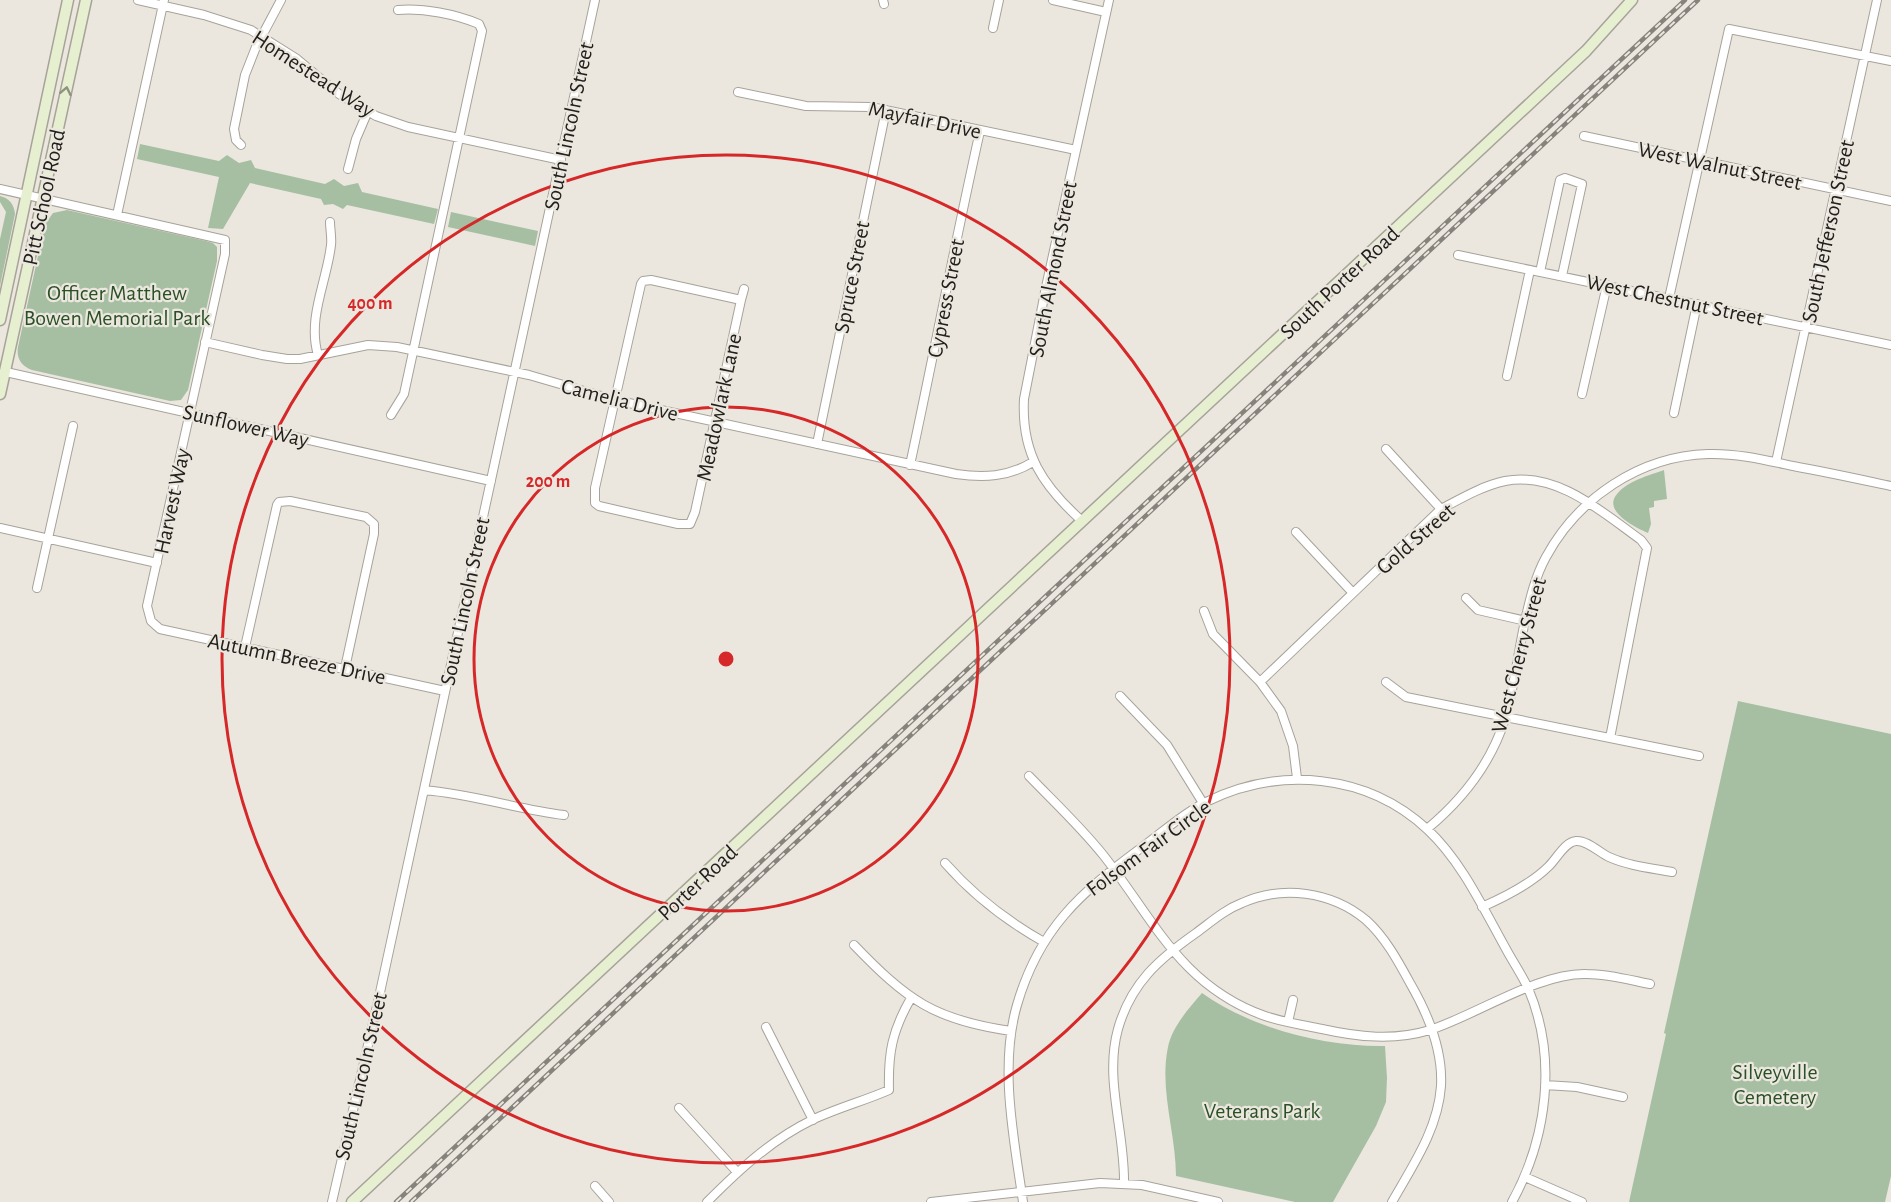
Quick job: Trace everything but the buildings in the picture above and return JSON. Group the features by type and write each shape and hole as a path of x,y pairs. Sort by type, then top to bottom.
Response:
{"street":[{"name":"Pitt School Road","path":"0,320 68,0"},
{"name":"Pitt School Road","path":"0,394 3,371 86,0"},
{"name":"Homestead Way","path":"138,0 164,3 223,20 262,36 297,59 339,94 368,111 408,127 561,160"},
{"path":"241,145 236,140 234,129 245,75 281,0"},
{"name":"South Lincoln Street","path":"332,1202 424,790 595,0"},
{"path":"993,28 999,0"},
{"path":"1053,0 1106,12"},
{"name":"South Almond Street","path":"1082,521 1046,483 1033,462 1025,431 1024,399 1108,0"},
{"name":"South Porter Road","path":"1041,561 1556,80 1632,0"},
{"path":"1623,12 1642,0"},
{"name":"South Jefferson Street","path":"1776,462 1877,0"},
{"path":"0,189 117,215 164,3"},
{"path":"391,415 404,394 482,28 473,21 425,10 398,10"},
{"path":"1669,298 1729,29 1891,62"},
{"name":"Mayfair Drive","path":"738,92 806,106 834,108 857,105 1076,150"},
{"name":"Spruce Street","path":"817,444 886,110"},
{"path":"348,169 356,139 368,111"},
{"name":"Cypress Street","path":"910,465 980,131"},
{"name":"West Walnut Street","path":"1584,136 1891,201"},
{"path":"1540,272 1560,180 1565,178 1582,184 1562,276"},
{"name":"Harvest Way","path":"117,215 225,240 225,255 147,606 152,621"},
{"path":"318,355 314,343 315,319 331,244 330,222"},
{"name":"West Chestnut Street","path":"1458,255 1891,345"},
{"path":"1507,376 1530,270"},
{"path":"615,400 638,296 644,281 659,281 741,300"},
{"path":"1582,394 1607,285"},
{"name":"Meadowlark Lane","path":"615,400 595,488 595,503 606,509 678,524 690,524 695,512 744,289"},
{"path":"1674,413 1697,304"},
{"name":"Camelia Drive","path":"206,342 287,359 300,359 368,345 382,345 515,372 615,400 956,474 984,477 1011,473 1033,462"},
{"name":"Sunflower Way","path":"3,371 491,480"},
{"path":"36,588 73,426"},
{"path":"1386,449 1442,509"},
{"name":"West Cherry Street","path":"1427,829 1459,798 1480,772 1494,747 1505,718 1534,584 1546,557 1560,535 1587,503 1611,485 1657,463 1680,457 1708,454 1742,456 1891,486"},
{"name":"Gold Street","path":"1260,682 1442,509 1476,491 1506,481 1536,481 1564,489 1641,540 1647,548 1610,738"},
{"path":"246,647 279,502 290,501 366,517 373,521 375,528 345,668"},
{"path":"0,528 157,562"},
{"path":"1296,532 1353,593"},
{"name":"Porter Road","path":"352,1202 1041,561"},
{"path":"1466,598 1478,610 1526,621"},
{"path":"1204,611 1213,634 1260,682 1281,711 1293,746 1297,778"},
{"name":"Autumn Breeze Drive","path":"152,621 160,629 445,691"},
{"path":"1386,681 1395,691 1406,697 1699,756"},
{"path":"1120,696 1167,745 1203,803"},
{"path":"1029,776 1092,842 1171,951 1200,979 1221,995 1249,1010 1288,1022 1360,1036 1413,1034 1432,1029 1564,976 1587,974 1650,984"},
{"name":"Folsom Fair Circle","path":"1023,1202 1008,1074 1011,1031 1023,986 1044,942 1077,899 1112,869 1203,803 1231,791 1268,781 1297,778 1326,781 1368,793 1393,805 1427,829 1456,863 1528,989 1540,1032 1545,1085 1541,1127 1525,1177 1512,1202"},
{"path":"424,790 456,792 564,815"},
{"path":"1482,907 1528,882 1548,867 1574,841 1582,842 1610,858 1672,872"},
{"path":"945,863 979,899 1019,928 1044,942"},
{"path":"1124,1183 1114,1067 1118,1031 1129,1001 1138,986 1171,951 1219,915 1264,895 1288,892 1331,900 1351,909 1367,921 1396,958 1421,1002 1432,1029 1441,1072 1441,1087 1435,1119 1427,1139 1392,1202"},
{"path":"854,945 911,998 958,1021 1011,1031"},
{"path":"707,1202 737,1172 777,1140 813,1120 890,1090 891,1044 901,1016 911,998"},
{"path":"1288,1022 1293,1000"},
{"path":"766,1027 813,1120"},
{"path":"1545,1085 1577,1087 1623,1097"},
{"path":"679,1108 737,1172"},
{"path":"1525,1177 1582,1202"},
{"path":"931,1202 1021,1190 1124,1183 1218,1202"},
{"path":"595,1186 609,1202"}],"green space":[{"path":"140,144 219,161 227,155 239,163 251,160 255,168 325,184 334,179 344,186 358,183 362,192 438,209 434,224 347,205 343,209 333,204 324,205 321,199 250,183 223,229 208,228 219,177 137,159"},
{"path":"0,196 10,202 15,214 0,286 0,239 6,212 0,202"},
{"name":"Officer Matthew Bowen Memorial Park","path":"67,210 206,241 217,247 217,261 188,390 181,400 170,401 32,370 20,361 18,347 45,224 53,213"},
{"path":"451,212 538,231 535,246 448,227"},
{"path":"1664,470 1667,499 1654,501 1654,507 1649,508 1651,524 1648,533 1622,518 1614,507 1614,500 1621,489 1627,485"},
{"name":"Silveyville Cemetery","path":"1738,701 1891,734 1891,1176 1885,1202 1629,1202"},
{"name":"Veterans Park","path":"1202,993 1243,1016 1289,1033 1338,1043 1385,1046 1386,1102 1376,1126 1333,1202 1295,1202 1176,1176 1165,1079 1168,1047 1177,1025"}],"railway":[{"path":"396,1202 1685,0"},
{"path":"411,1202 1698,0"}]}
